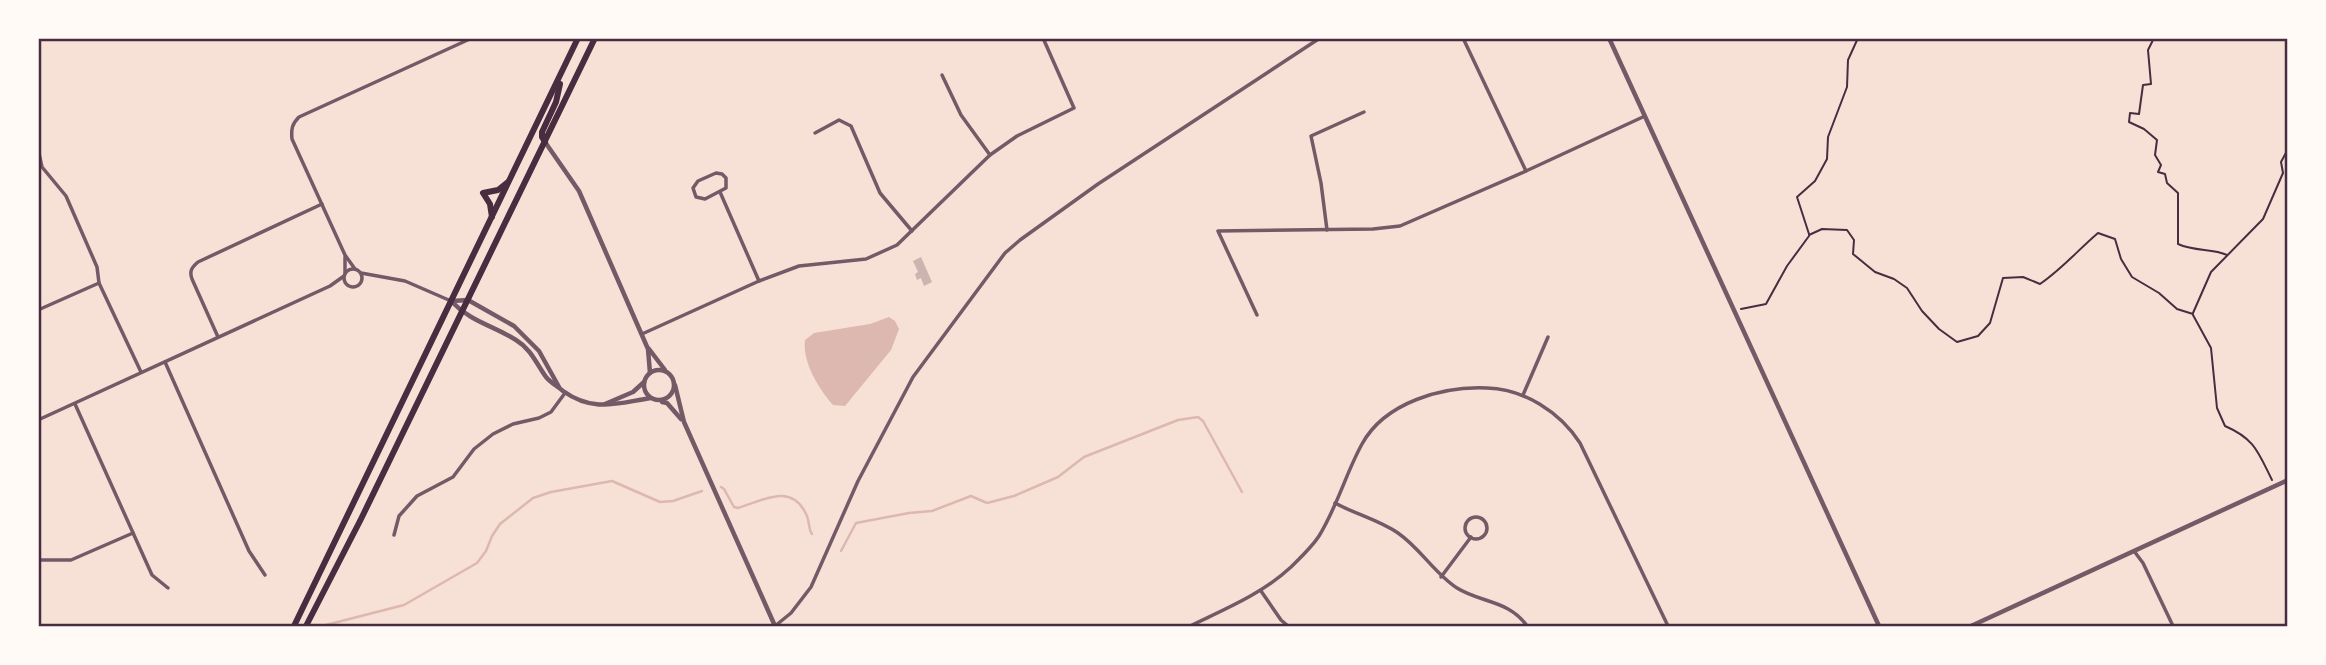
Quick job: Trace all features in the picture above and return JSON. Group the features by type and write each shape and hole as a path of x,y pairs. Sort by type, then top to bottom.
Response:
{"main road":[{"path":"294,626 578,38"},
{"path":"307,626 595,38"},
{"path":"545,142 542,132 556,102 563,71"},
{"path":"492,217 490,204 483,193 498,190 510,181"}],"street":[{"path":"472,38 299,117 291,129 292,139 345,255 355,269 373,277 405,281 452,301 468,300 505,319 528,338 543,356 560,388"},
{"path":"642,334 759,281 799,266 866,259 897,246 990,155 1017,136 1073,108 1042,38"},
{"path":"545,142 579,191 649,349 672,377 684,422 775,626 791,613 811,587 858,481 913,377 1005,253 1098,184 1320,38"},
{"path":"1463,38 1526,171"},
{"path":"1609,38 1879,626"},
{"path":"942,75 961,115 990,155"},
{"path":"1327,230 1311,136 1364,112"},
{"path":"1257,315 1218,231 1373,229 1400,226 1645,116"},
{"path":"815,133 839,120 851,126 880,193 913,231"},
{"path":"38,149 42,167 66,196 97,267 99,283 141,372"},
{"path":"719,173 725,176 727,181 726,188 720,192 702,200 696,197 693,188 698,181 719,173"},
{"path":"720,192 759,281"},
{"path":"218,337 191,270 198,262 322,204"},
{"path":"345,255 345,284"},
{"path":"38,420 330,286 350,269 355,269"},
{"path":"361,273 362,281"},
{"path":"330,286 345,284 355,287 373,277"},
{"path":"38,310 99,283"},
{"path":"452,301 462,313 519,342 533,356 550,381 565,393 584,402 616,406 651,398"},
{"path":"1523,395 1548,337"},
{"path":"649,349 650,373"},
{"path":"164,362 249,551 265,575"},
{"path":"604,405 633,392 650,373 656,370 665,371"},
{"path":"644,382 646,392 651,398 667,403 684,422"},
{"path":"659,401 670,396 675,385"},
{"path":"1190,626 1261,591 1290,568 1319,536 1363,442 1378,424 1397,409 1446,390 1472,387 1504,388 1523,395 1571,428 1668,626"},
{"path":"394,535 399,516 417,496 453,477 474,449 493,434 508,426 551,412 565,393"},
{"path":"75,404 152,575 168,588"},
{"path":"1972,626 2287,480"},
{"path":"1335,503 1399,534 1441,576 1467,593 1499,603 1527,626"},
{"path":"1475,518 1482,519 1486,525 1485,535 1478,539 1471,537 1466,529 1467,523 1475,518"},
{"path":"38,560 71,560 133,533"},
{"path":"1441,576 1471,537"},
{"path":"2134,551 2143,563 2172,626"},
{"path":"1261,591 1288,626"}],"path":[{"path":"2154,38 2148,50 2151,84 2143,85 2139,114 2130,113 2129,122 2144,129 2157,140 2155,155 2161,165 2158,172 2165,174 2167,183 2178,193 2178,244 2191,250 2221,251 2227,255"},
{"path":"1809,235 1797,197 1815,181 1827,159 1828,137 1847,87 1848,60 1858,39"},
{"path":"2193,314 2211,272 2263,219 2283,173 2281,162 2287,149"},
{"path":"1741,309 1766,304 1787,266 1809,235 1822,229 1847,230 1854,240 1853,254 1875,272 1894,279 1907,288 1931,320 1957,342 1979,336 1990,323 2003,278 2023,277 2040,284 2061,269 2098,233 2115,239 2121,259 2132,277 2160,293 2177,309 2193,314 2211,348 2217,408 2225,426 2243,433 2255,446 2272,480"}],"shaded area":[{"path":"889,317 899,329 891,350 845,406 833,405 809,366 805,340 814,333 870,324"}],"building":[{"path":"921,257 932,282 924,286 921,278 917,280 915,274 918,272 913,261"}],"waterway":[{"path":"841,551 856,523 932,511 971,496 987,503 1014,496 1058,477 1084,457 1178,420 1198,417 1203,421 1242,492"},
{"path":"322,626 404,605 477,563 500,524 533,498 612,481 660,502 673,501 702,491"},
{"path":"721,487 734,507 738,508 775,496 792,499 800,504 806,514 812,534"}]}
